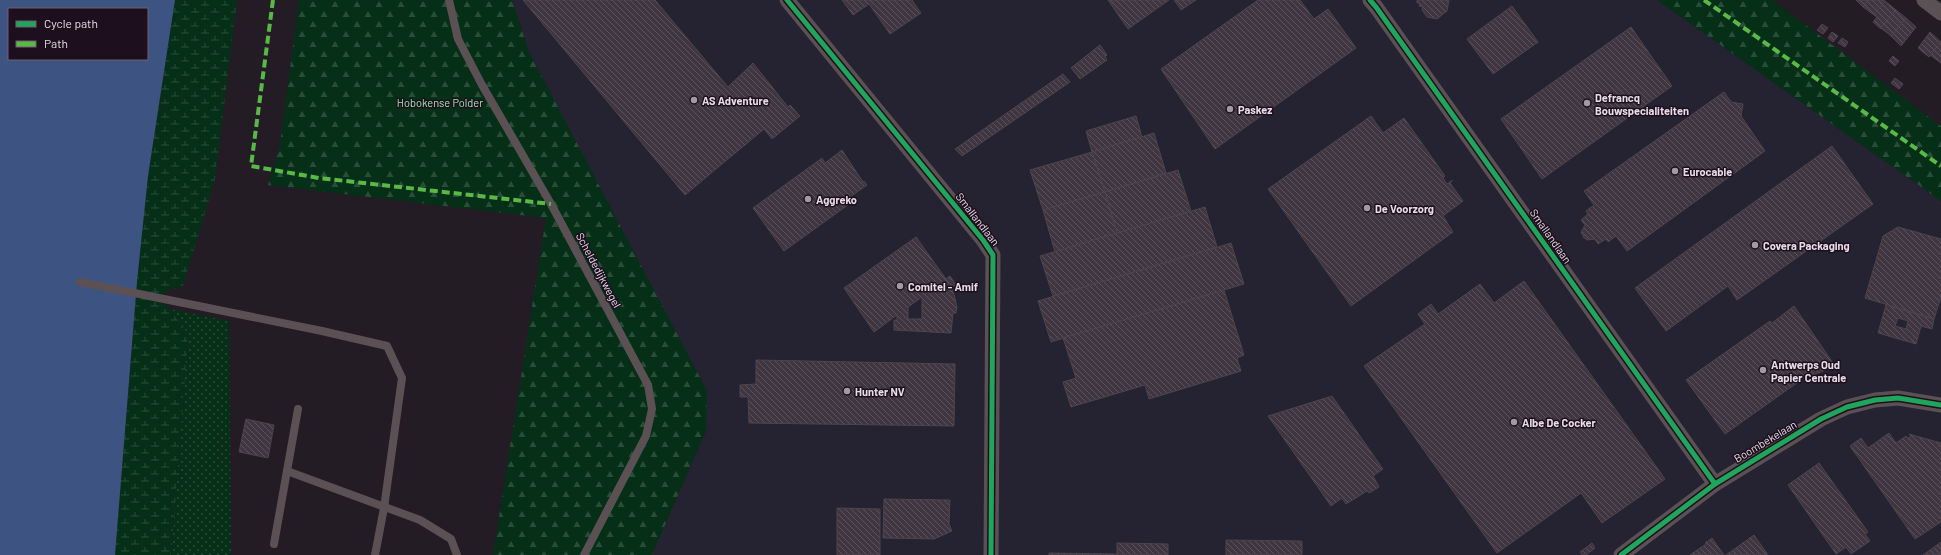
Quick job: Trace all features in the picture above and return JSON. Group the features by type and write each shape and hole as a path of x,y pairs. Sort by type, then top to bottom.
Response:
{"street":[{"name":"Smallandlaan","path":"787,0 978,234 993,255 991,555"},
{"name":"Smallandlaan","path":"1370,0 1381,13 1715,484"},
{"path":"1924,0 1941,13"},
{"name":"Boombekelaan","path":"1621,555 1715,484 1821,419 1847,407 1875,400 1898,398 1941,405"}],"lane":[{"name":"Scheldedijkwegel","path":"449,0 458,39 486,92 551,204 648,385 652,409 646,436 584,555"},
{"path":"80,282 322,330 387,346 402,378 384,508 375,555"},
{"path":"274,544 298,409"},
{"path":"287,470 384,508 420,520 451,539 457,555"}],"shaded area":[{"path":"512,0 1657,0 1941,201 1941,555 652,555 706,430 529,52"}],"green space":[{"path":"175,0 237,0 215,179 183,286 166,291 160,301 170,309 188,334 172,546 170,555 115,555 137,282 148,176"},
{"name":"Hobokense Polder","path":"299,0 512,0 529,52 707,391 706,430 652,555 493,555 546,218 268,185 280,145"},
{"path":"1657,0 1772,0 1941,126 1941,201"},
{"path":"170,309 229,321 231,555 170,555 172,546 188,334"}],"water":[{"path":"0,0 175,0 148,176 137,282 115,555 0,555"}],"building":[{"name":"AS Adventure","path":"523,0 655,0 728,87 753,63 788,107 790,105 800,116 772,139 764,129 685,195"},
{"path":"842,0 912,0 921,13 890,34 869,4 853,15"},
{"path":"1108,0 1169,0 1128,29"},
{"path":"1174,0 1196,0 1181,10"},
{"name":"Paskez","path":"1258,0 1300,0 1314,19 1328,9 1356,48 1215,149 1161,69"},
{"path":"1417,0 1449,0 1447,11 1437,19 1427,17 1422,10 1423,7 1419,6 1420,3 1417,3"},
{"path":"1856,0 1869,0 1863,7"},
{"path":"1869,0 1885,1 1874,15 1863,7"},
{"path":"1885,1 1896,10 1881,29 1873,22 1877,17 1874,15"},
{"path":"1512,6 1538,42 1493,74 1467,39"},
{"path":"1896,10 1906,18 1891,36 1881,28"},
{"path":"1906,18 1916,27 1901,46 1891,36"},
{"path":"1822,24 1828,28 1823,34 1817,30"},
{"name":"Defrancq Bouwspecialiteiten","path":"1631,27 1672,86 1542,179 1501,119"},
{"path":"1832,32 1838,36 1833,42 1828,38"},
{"path":"1930,32 1941,42 1929,57 1918,48"},
{"path":"1842,38 1848,42 1845,47 1838,43"},
{"path":"1941,42 1941,63 1930,55"},
{"path":"1100,45 1107,55 1105,57 1107,60 1080,79 1071,68"},
{"path":"1893,56 1899,61 1895,66 1889,61"},
{"path":"1063,74 1070,82 962,156 955,149"},
{"path":"1895,78 1903,84 1899,89 1891,83"},
{"name":"Eurocable","path":"1724,92 1731,102 1743,104 1741,116 1765,151 1627,251 1616,236 1608,242 1606,239 1598,244 1595,239 1588,240 1584,238 1581,232 1585,225 1581,220 1588,214 1586,211 1594,205 1584,191"},
{"path":"1136,116 1142,137 1092,152 1086,131"},
{"name":"De Voorzorg","path":"1371,116 1383,133 1404,118 1445,176 1443,178 1447,184 1453,180 1450,183 1463,201 1443,216 1453,232 1351,306 1268,189"},
{"path":"1154,133 1166,173 1105,192 1092,152"},
{"name":"Covera Packaging","path":"1832,146 1873,204 1737,300 1728,286 1666,331 1635,288"},
{"name":"Aggreko","path":"842,150 863,182 864,181 867,185 850,197 852,202 784,251 753,208 822,158 825,163"},
{"path":"1092,152 1105,192 1043,210 1030,170"},
{"path":"1178,170 1191,211 1117,233 1105,192"},
{"path":"1105,192 1117,233 1055,252 1043,210"},
{"path":"1205,207 1217,247 1053,296 1040,256"},
{"path":"1898,227 1941,239 1941,297 1934,319 1865,298 1883,236"},
{"name":"Comitel - Amif","path":"916,237 946,279 950,276 956,285 952,287 957,307 956,313 953,313 951,333 894,330 894,320 897,320 897,315 874,332 844,288","holes":["922,297 922,319 908,319 908,307"]},
{"path":"1231,243 1244,284 1051,342 1038,301"},
{"name":"Albe De Cocker","path":"1524,281 1665,479 1602,523 1581,493 1497,553 1364,366 1425,324 1418,314 1431,304 1438,314 1480,284 1494,303"},
{"path":"1224,290 1244,355 1237,358 1241,371 1149,399 1145,385 1071,407 1063,382 1076,378 1063,338"},
{"path":"1886,305 1934,319 1932,329 1921,326 1916,344 1878,333","holes":["1898,318 1908,321 1906,329 1895,326"]},
{"name":"Antwerps Oud Papier Centrale","path":"1794,306 1835,366 1811,376 1808,375 1725,434 1686,380 1770,321 1772,323"},
{"name":"Hunter NV","path":"756,360 955,364 954,426 749,423 748,397 740,397 740,385 756,384"},
{"path":"1332,396 1383,469 1373,476 1379,487 1369,493 1367,491 1346,504 1342,498 1331,506 1268,416"},
{"path":"246,419 274,425 268,458 239,452"},
{"path":"1889,433 1896,443 1906,436 1908,438 1911,436 1909,434 1941,443 1941,522 1915,539 1850,446 1861,438 1868,448"},
{"path":"1819,463 1868,532 1865,534 1870,541 1851,554 1846,547 1836,554 1788,485"},
{"path":"884,499 950,500 949,524 952,531 934,539 883,538"},
{"path":"837,508 880,509 880,555 837,555"},
{"path":"1754,535 1768,555 1726,555"},
{"path":"1712,538 1724,555 1690,555 1706,544 1705,543"},
{"path":"1226,540 1302,541 1302,555 1226,555"},
{"path":"1941,542 1941,555 1923,555"},
{"path":"1117,543 1168,544 1168,555 1049,555 1049,553 1117,554"},
{"path":"1592,543 1595,548 1586,555 1582,555 1580,552"}],"marked path":[{"path":"273,0 251,166 319,178 551,204"},
{"path":"1704,0 1941,166"}],"cycle path":[{"path":"787,0 983,240 993,255 991,555"},
{"path":"1370,0 1715,484"},
{"path":"1621,555 1715,484 1821,419 1847,407 1875,400 1898,398 1941,405"}],"place":[{"name":"AS Adventure","path":"694,100"},
{"name":"Defrancq Bouwspecialiteiten","path":"1587,103"},
{"name":"Paskez","path":"1230,109"},
{"name":"Eurocable","path":"1675,171"},
{"name":"Aggreko","path":"808,199"},
{"name":"De Voorzorg","path":"1367,208"},
{"name":"Covera Packaging","path":"1755,245"},
{"name":"Comitel - Amif","path":"900,286"},
{"name":"Antwerps Oud Papier Centrale","path":"1763,370"},
{"name":"Hunter NV","path":"847,391"},
{"name":"Albe De Cocker","path":"1514,422"}]}
